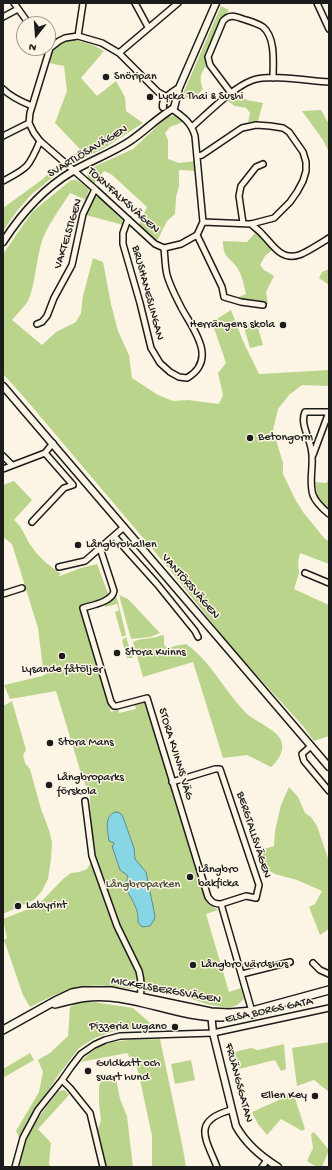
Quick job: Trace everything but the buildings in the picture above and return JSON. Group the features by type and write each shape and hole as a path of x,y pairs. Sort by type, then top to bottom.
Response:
{"main road":[{"name":"MICKELSBERGSVÄGEN","path":"252,1013 329,990"},
{"name":"MICKELSBERGSVÄGEN","path":"3,1030 65,996 83,991 111,991 210,1015 252,1013 329,994"}],"street":[{"path":"14,3 23,16"},
{"path":"78,36 83,3"},
{"path":"135,3 148,27"},
{"path":"119,53 177,3"},
{"name":"SVARTLÖSAVÄGEN","path":"3,242 17,222 37,200 54,185 73,171 127,143 173,107 179,88 216,3"},
{"path":"317,3 329,29"},
{"path":"3,17 18,9"},
{"path":"231,93 210,65 208,57 223,21 233,15 262,27 268,33 271,42 273,78"},
{"path":"56,43 78,36 102,43 119,53 192,127 198,156 203,222 197,235 222,287 224,297 241,302 263,305"},
{"path":"46,56 32,106 29,123 34,134 40,141 73,171"},
{"path":"192,127 231,93 253,80 273,78 329,82"},
{"name":"SVARTLÖSAVÄGEN","path":"156,120 165,100 179,88"},
{"path":"3,89 23,103 32,106"},
{"path":"165,100 173,98 173,107"},
{"path":"3,136 29,123"},
{"path":"198,156 202,155 242,128 248,126 278,127 289,132 303,152 306,162 306,171 303,181 290,202 274,218 252,224 203,222"},
{"path":"3,181 18,173 29,164 40,141"},
{"path":"243,223 239,196 241,186 256,167 263,164"},
{"name":"TORNFALKSVÄGEN","path":"73,171 155,244 164,248 181,244 197,235"},
{"name":"VAKTELSTIGEN","path":"37,324 42,322 48,316 54,298 72,266 83,214 95,189"},
{"name":"BRUSHANESLINGAN","path":"128,219 123,233 123,244 151,348 160,363 170,372 179,377 187,378 194,374 199,366 202,355 201,344 197,334 180,306 167,275 164,248"},
{"path":"252,224 263,234 274,249 291,256 299,255 329,238"},
{"name":"VANTÖRSVÄGEN","path":"3,386 329,767"},
{"path":"312,456 329,412 305,412 303,421 312,456 311,484 313,496 322,509 329,514"},
{"path":"3,469 45,453 53,443"},
{"path":"32,522 64,488 73,485 45,453"},
{"path":"3,456 12,465"},
{"path":"59,566 85,561 124,527"},
{"path":"114,536 157,584 195,631 198,637"},
{"name":"STORA KVINNS VÄG","path":"100,548 114,590 114,595 110,598 83,608 111,702 114,706 117,706 147,698 208,898 215,904 221,904"},
{"path":"305,573 329,583"},
{"path":"3,594 22,588"},
{"path":"311,746 302,754 304,762 329,791"},
{"name":"BERGTALLSVÄGEN","path":"172,782 220,769 259,889 256,898 246,896 221,904"},
{"path":"85,802 92,856 117,926 142,979 140,999"},
{"path":"221,904 252,1013"},
{"path":"242,974 290,962"},
{"path":"313,963 320,970 329,974"},
{"name":"ELSA BORGS GATA","path":"15,1167 23,1138 38,1110 81,1054 94,1045 115,1036 212,1033 329,1008"},
{"name":"FRUÄNGSGATAN","path":"210,1015 212,1033 236,1126 242,1137 250,1146 278,1167"},
{"path":"62,1080 90,1113 103,1167"},
{"path":"217,1167 205,1140 205,1127 209,1119 220,1112 231,1110"},
{"path":"262,1167 267,1160"}],"green space":[{"path":"221,6 229,10 210,45 206,66 201,77 203,89 192,100 182,96"},
{"path":"66,39 76,40 95,46 104,51 81,78 97,96 116,81 125,97 126,111 143,123 103,149 71,164 68,162 80,149 55,123 67,91 64,66 49,63 51,56 56,56 56,47"},
{"path":"235,93 247,100 263,103 258,121 248,122 250,113 246,108 235,106 226,100"},
{"path":"321,110 329,124 329,152 323,140 302,111"},
{"path":"176,116 183,122 170,127 165,133 168,140 168,159 179,163 195,161 196,171 179,170 179,186 176,197 175,214 167,221 157,241 139,225 147,207 111,174 104,171 94,184 89,179 87,174 89,169 133,149 166,118"},
{"path":"58,164 61,168 60,171 31,195 17,211 3,231 3,208 43,179"},
{"path":"71,180 77,180 89,189 86,200 70,193 54,217 42,241 29,299 12,320 42,345 56,332 76,322 81,313 83,296 93,258 103,262 118,331 129,355 132,378 158,395 173,401 188,400 219,404 223,395 218,373 226,363 212,322 231,310 243,341 259,374 329,370 329,386 302,385 289,395 278,409 273,430 283,463 283,474 295,499 303,512 325,539 329,541 329,564 300,553 298,562 299,573 294,589 329,605 329,736 314,741 302,725 232,648 171,571 3,374 3,254 32,212"},
{"path":"93,197 99,197 123,221 123,225 86,215"},
{"path":"256,232 272,250 265,256 260,265 264,270 274,276 266,292 268,304 259,304 236,298 246,294 244,283 236,266 226,256 223,246 223,241 247,242"},
{"path":"329,269 329,285 319,278 322,272"},
{"path":"256,321 263,345 250,348 243,324"},
{"path":"329,480 329,512 318,498 315,482 326,483"},
{"name":"Långbroparken","path":"14,481 32,500 14,520 21,527 31,546 38,555 61,574 57,577 97,564 109,596 83,604 81,607 111,712 118,709 119,713 136,709 135,705 145,702 205,898 209,905 218,910 206,914 229,992 241,988 244,999 237,1005 229,1008 206,1004 172,992 102,985 79,987 68,990 56,994 30,1007 23,995 4,940 7,938 3,919 31,908 42,901 63,879 71,873 87,869 95,856 91,836 90,797 80,770 56,691 10,699 4,685 42,676 62,665 43,669 38,628 12,544 3,537 3,485"},
{"path":"119,595 128,599 160,633 150,637 131,639"},
{"path":"115,597 117,598 126,635 122,637 115,612 119,610 117,604 105,607 105,603"},
{"path":"162,635 164,636 164,645 168,649 174,646 186,644 195,651 247,714 277,734 282,743 282,750 278,760 271,767 247,755 223,758 193,662 143,677 133,642 155,638"},
{"path":"126,637 133,658 127,658 122,641"},
{"path":"12,701 26,750 23,755 25,763 30,769 52,842 48,879 42,891 34,900 3,914 3,706"},
{"path":"289,787 298,797 305,813 311,817 317,826 329,861 329,929 320,935 309,907 315,904 322,891 297,880 275,874 268,870 257,859 257,851 274,846 275,831 281,805"},
{"path":"85,1002 133,1008 149,1022 152,1029 117,1030 95,1038 79,1048 57,1077 19,1137 16,1131 39,1092 43,1072 38,1060 50,1053 68,1036 70,1007 77,1003"},
{"path":"160,1039 186,1167 152,1167 152,1136 142,1089 137,1068 127,1053 81,1062 89,1054 107,1044 127,1040"},
{"path":"329,1042 329,1092 314,1080 297,1086 292,1048"},
{"path":"284,1044 286,1069 281,1071 275,1060 239,1069 235,1052 251,1048 258,1050"},
{"path":"30,1053 34,1060 3,1078 3,1069"},
{"path":"191,1060 195,1080 175,1084 171,1064"},
{"path":"111,1076 116,1079 120,1099 127,1116 133,1167 106,1167 97,1132 101,1120 99,1086 103,1077"},
{"path":"65,1090 69,1095 38,1129 51,1143 49,1164 51,1167 19,1167 24,1146 33,1126 59,1091"},
{"path":"293,1092 305,1129 302,1131 281,1119 267,1135 258,1124 252,1112 279,1100 281,1096"},
{"path":"314,1132 329,1150 322,1167 317,1167 307,1161 313,1148 311,1134"}],"water":[{"path":"116,812 120,813 123,817 134,848 135,859 146,872 155,916 150,926 142,927 138,922 137,910 125,883 128,878 127,875 120,870 112,846 114,843 109,841 107,824 109,816"}],"place":[{"name":"Snöripan","path":"106,77"},
{"name":"Lycka Thai & Sushi","path":"150,97"},
{"name":"Herrängens skola","path":"283,325"},
{"name":"Betongorm","path":"250,438"},
{"name":"Långbrohallen","path":"78,545"},
{"name":"Stora Kvinns","path":"117,653"},
{"name":"Lysande fåtöljer","path":"62,656"},
{"name":"Stora Mans","path":"50,743"},
{"name":"Långbroparks förskola","path":"49,785"},
{"name":"Långbro bakficka","path":"190,877"},
{"name":"Labyrint","path":"18,906"},
{"name":"Långbro värdshus","path":"193,965"},
{"name":"Pizzeria Lugano","path":"175,1027"},
{"name":"Guldkatt och svart hund","path":"88,1071"},
{"name":"Ellen Key","path":"315,1096"}]}
